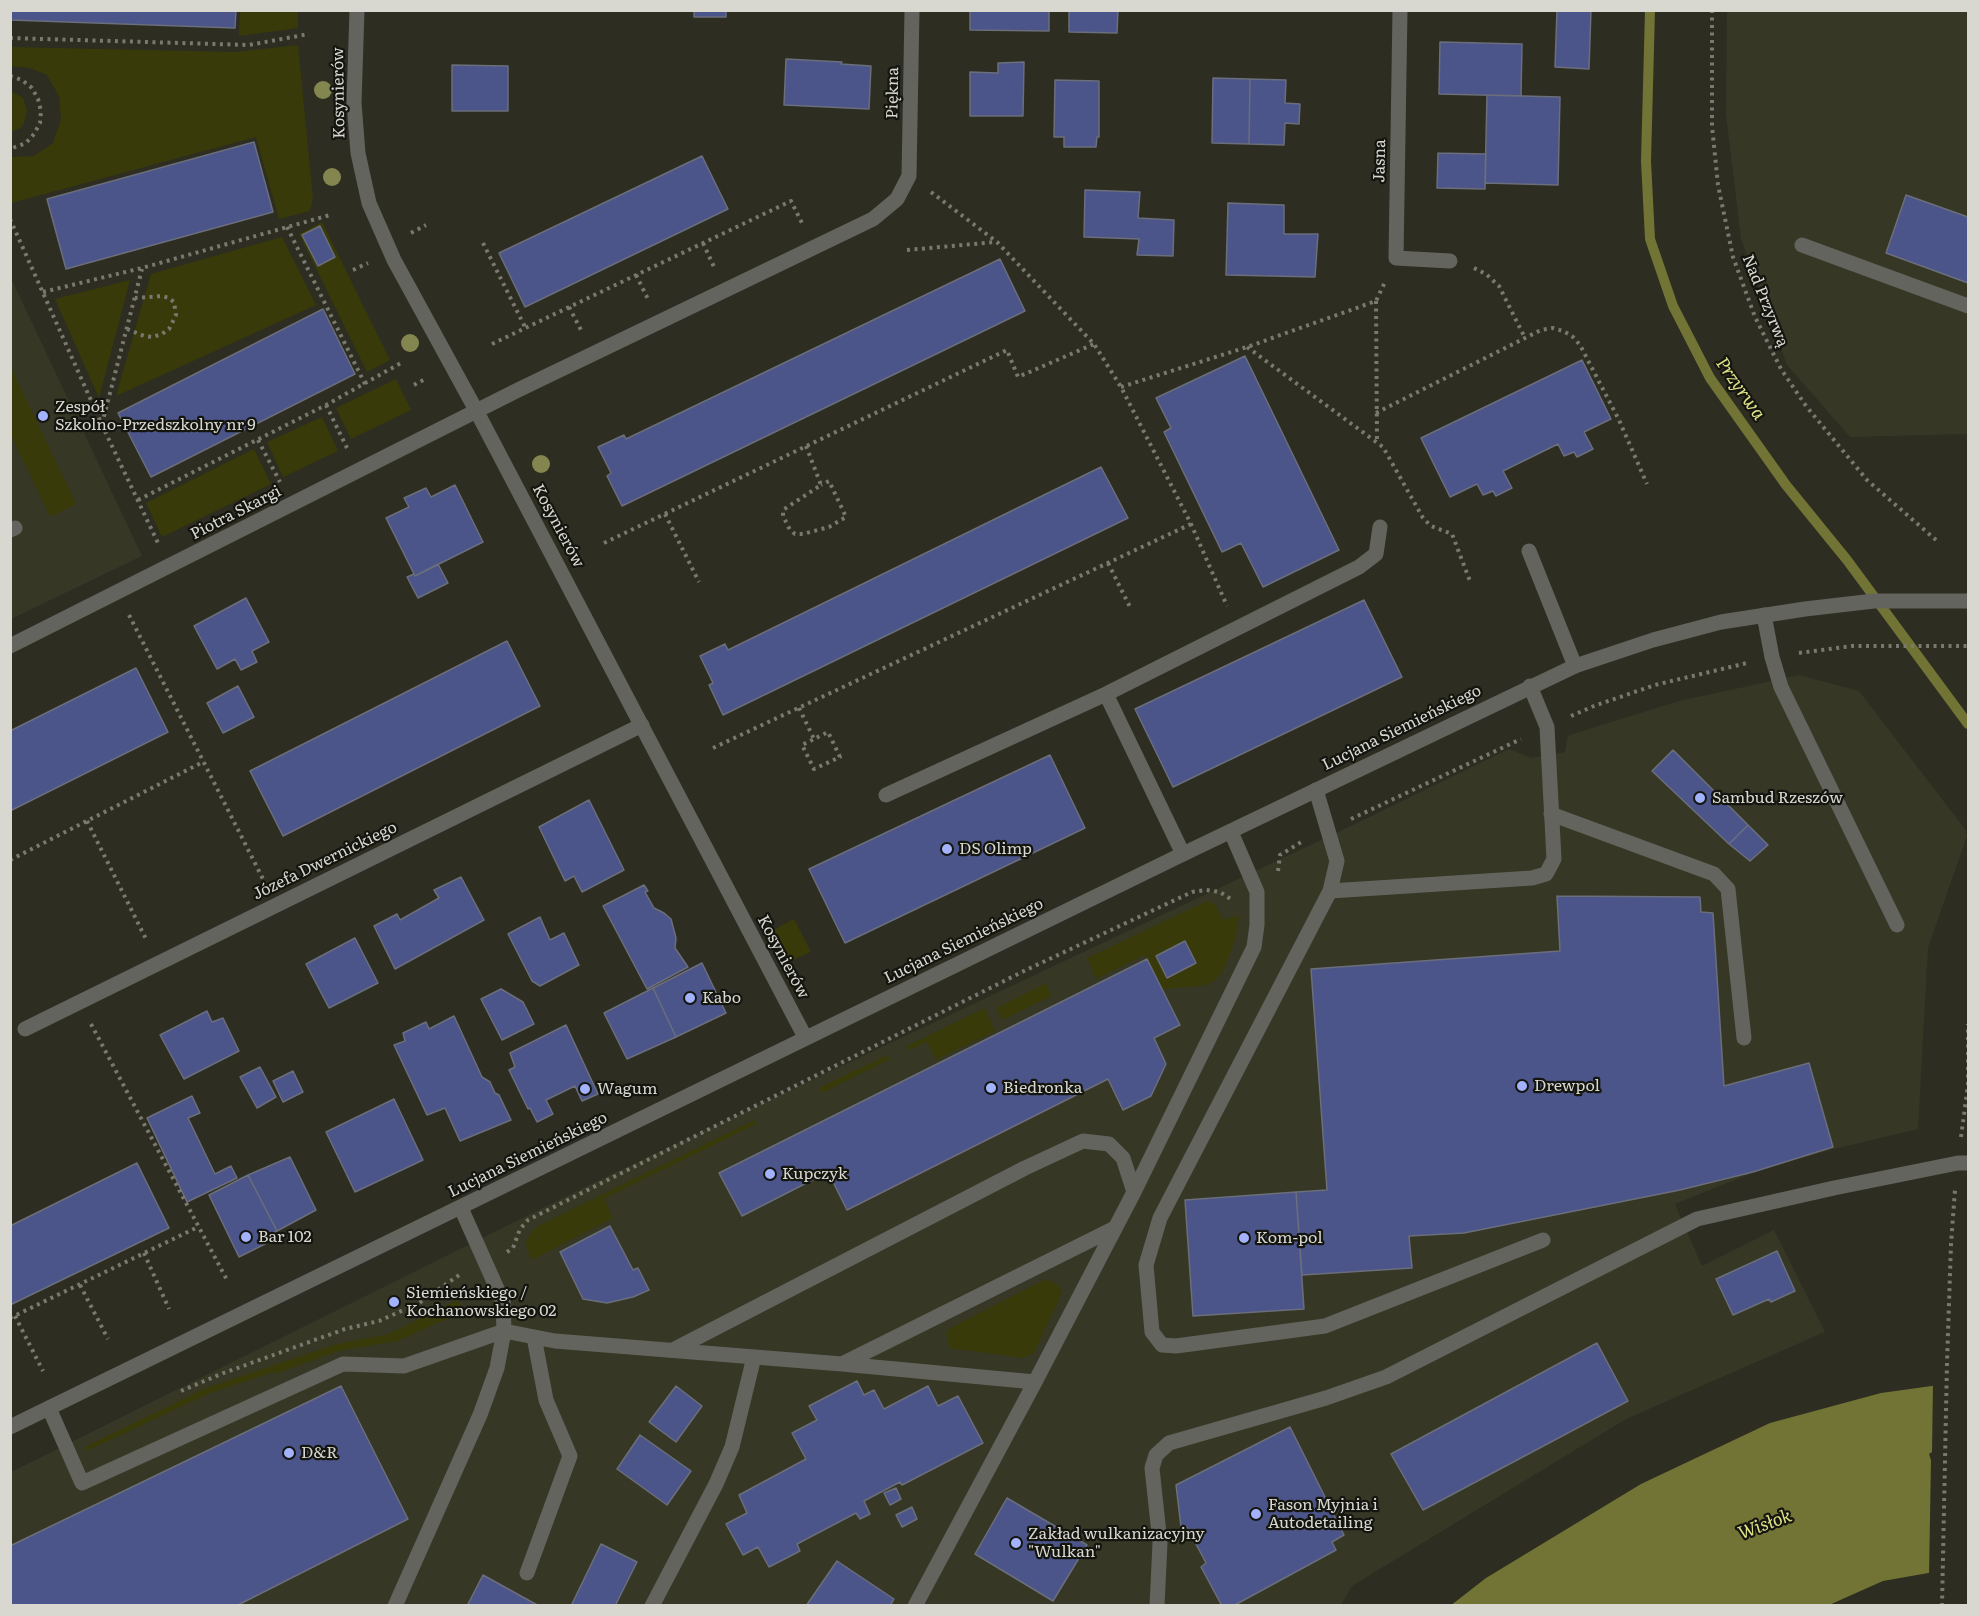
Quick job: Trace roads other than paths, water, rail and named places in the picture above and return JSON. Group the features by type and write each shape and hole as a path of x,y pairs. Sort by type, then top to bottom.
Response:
{"street":[{"name":"Kosynierów","path":"357,10 355,113 358,153 369,202 394,260 477,412 806,1037"},
{"name":"Piękna","path":"909,176 912,10"},
{"name":"Jasna","path":"1400,10 1396,258 1450,261"},
{"name":"Piotra Skargi","path":"10,646 477,412 873,219 897,199 909,176"},
{"path":"1802,245 1968,306"},
{"path":"886,795 1107,694 1359,567 1376,554 1380,527"},
{"path":"1528,551 1575,666"},
{"name":"Lucjana Siemieńskiego","path":"10,1427 806,1037 1575,666 1703,626 1764,615 1874,602 1968,602"},
{"path":"1764,615 1772,657 1781,687 1897,926"},
{"path":"1330,891 1532,878 1546,873 1554,859 1547,727 1530,686"},
{"path":"1107,694 1183,854"},
{"name":"Józefa Dwernickiego","path":"25,1029 642,725"},
{"path":"1316,790 1337,861 1330,891 1160,1218 1146,1265 1152,1332 1162,1345 1176,1346 1325,1326 1543,1240"},
{"path":"1551,814 1714,874 1728,889 1743,1038"},
{"path":"915,1605 1134,1192 1254,947 1257,925 1257,891 1231,832"},
{"path":"673,1350 1025,1168 1083,1141 1109,1144 1122,1158 1134,1192"},
{"path":"1156,1605 1160,1543 1152,1468 1156,1455 1169,1443 1326,1398 1386,1377 1697,1219 1958,1163 1968,1164"},
{"path":"395,1605 480,1415 497,1368 504,1331 503,1302 461,1208"},
{"path":"842,1364 1115,1228"},
{"path":"49,1408 82,1484 343,1364 404,1366 504,1331 555,1341 1035,1382"},
{"path":"527,1573 570,1456 546,1400 534,1337"},
{"path":"652,1605 716,1484 732,1447 754,1357"}],"water":[{"name":"Wisłok","path":"1968,1381 1968,1566 1883,1581 1829,1605 1450,1606 1486,1578 1641,1484 1770,1423 1881,1393"}],"waterway":[{"name":"Przyrwa","path":"1650,10 1646,161 1650,239 1673,306 1710,378 1786,485 1847,560 1968,724"}],"place":[{"name":"Zespół Szkolno-Przedszkolny nr 9","path":"43,416"},
{"name":"Sambud Rzeszów","path":"1700,798"},
{"name":"DS Olimp","path":"947,849"},
{"name":"Kabo","path":"690,998"},
{"name":"Drewpol","path":"1522,1086"},
{"name":"Biedronka","path":"991,1088"},
{"name":"Wagum","path":"585,1089"},
{"name":"Kupczyk","path":"770,1174"},
{"name":"Bar 102","path":"246,1237"},
{"name":"Kom-pol","path":"1244,1238"},
{"name":"Siemieńskiego / Kochanowskiego 02","path":"394,1302"},
{"name":"D&R","path":"289,1453"},
{"name":"Fason Myjnia i Autodetailing","path":"1256,1514"},
{"name":"Zakład wulkanizacyjny \"Wulkan\"","path":"1016,1543"}]}
